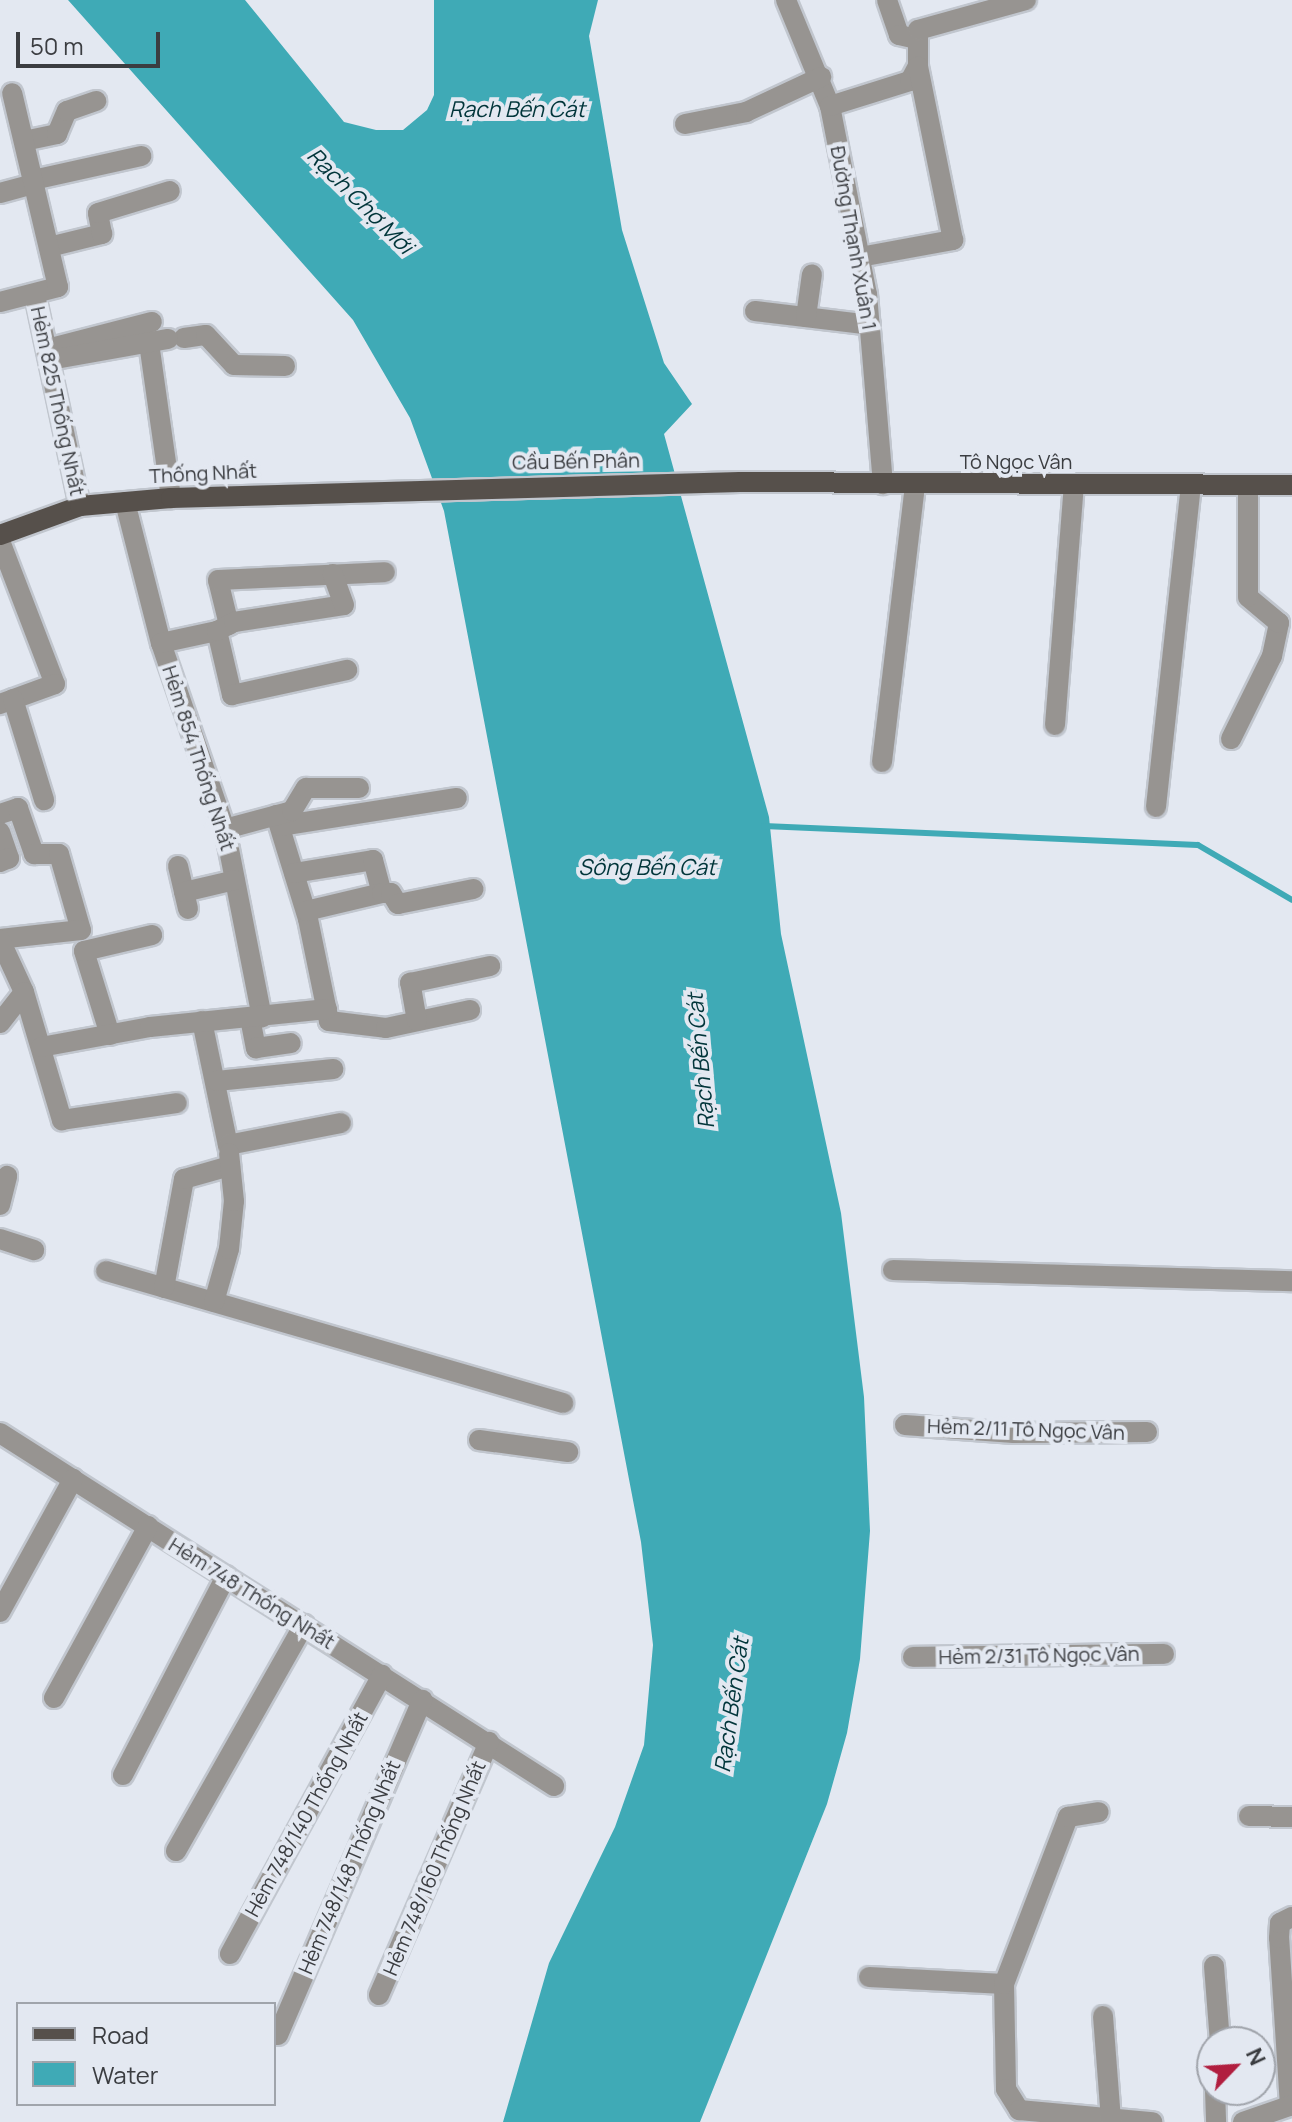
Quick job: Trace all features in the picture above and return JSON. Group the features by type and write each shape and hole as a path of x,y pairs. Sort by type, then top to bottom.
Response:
{"main road":[{"name":"Tô Ngọc Vân","path":"740,482 1292,485"},
{"name":"Cầu Bến Phân","path":"414,488 740,482"},
{"name":"Thống Nhất","path":"0,535 80,506 171,498 414,488"}],"street":[{"name":"Đường Thạnh Xuân 1","path":"786,0 821,77 830,106 870,325 883,484"},
{"path":"887,0 899,35 917,39"},
{"path":"860,257 953,240 918,66 918,30 1024,0"},
{"path":"830,106 910,81 918,66"},
{"path":"685,124 746,112 821,77"},
{"path":"0,302 58,287 12,93"},
{"path":"24,141 57,134 67,111 96,101"},
{"path":"0,193 141,156"},
{"path":"49,247 102,234 98,213 170,191"},
{"path":"806,317 812,274"},
{"name":"Hẻm 825 Thống Nhất","path":"35,295 80,506"},
{"path":"755,311 870,325"},
{"path":"48,354 152,322"},
{"path":"48,354 206,335 234,365 285,366"},
{"path":"167,340 171,498"},
{"path":"882,762 915,485"},
{"path":"1055,725 1074,485"},
{"path":"1156,807 1191,485"},
{"path":"1231,739 1272,656 1279,623 1248,597 1248,485"},
{"name":"Hẻm 854 Thống Nhất","path":"125,502 161,643 225,829 256,1018 256,1048 291,1043"},
{"path":"0,541 55,684 6,701 44,800"},
{"path":"347,670 232,695 218,580 385,572"},
{"path":"161,643 344,605 333,574"},
{"path":"278,821 292,811 306,788 359,788"},
{"path":"225,829 457,798"},
{"path":"0,814 18,808 34,854 59,854 81,930 0,940 24,992 62,1120 177,1103"},
{"path":"278,821 306,911 329,1021 338,1026 373,1024 386,1028 470,1010"},
{"path":"0,832 9,858 0,862"},
{"path":"294,873 373,860 382,893"},
{"path":"178,866 186,901 235,880"},
{"path":"306,911 382,893 391,893 398,904 474,889"},
{"path":"110,1035 84,951 152,935"},
{"path":"417,1021 410,983 490,966"},
{"path":"0,1023 24,992"},
{"path":"41,1047 202,1021 327,1009"},
{"path":"202,1021 217,1081 234,1201 229,1249 214,1302"},
{"path":"217,1081 333,1069"},
{"path":"164,1288 184,1179 229,1155 341,1123"},
{"path":"0,1205 7,1176"},
{"path":"0,1239 34,1250"},
{"path":"893,1270 1292,1281"},
{"path":"106,1271 563,1403"},
{"name":"Hẻm 2/11 Tô Ngọc Vân","path":"905,1425 1014,1433 1147,1432"},
{"name":"Hẻm 748 Thống Nhất","path":"2,1439 148,1526 554,1786"},
{"path":"479,1440 568,1452"},
{"path":"0,1612 73,1479"},
{"path":"54,1698 148,1526"},
{"path":"123,1775 226,1576"},
{"path":"176,1851 304,1625"},
{"name":"Hẻm 2/31 Tô Ngọc Vân","path":"913,1657 1164,1654"},
{"name":"Hẻm 748/140 Thống Nhất","path":"230,1954 382,1675"},
{"name":"Hẻm 748/148 Thống Nhất","path":"278,2035 422,1700"},
{"name":"Hẻm 748/160 Thống Nhất","path":"379,1995 497,1747"},
{"path":"1099,1812 1068,1817 1004,1984 1006,2089 1013,2105 1027,2115 1152,2122"},
{"path":"1249,1816 1292,1817"},
{"path":"1243,2122 1291,2106 1279,1938 1280,1923 1292,1917"},
{"path":"1214,1966 1219,2026"},
{"path":"869,1977 1004,1984"},
{"path":"1103,2016 1111,2121"}],"water":[{"name":"Sông Bến Cát","path":"68,0 245,0 344,122 376,130 403,130 427,110 434,95 434,0 598,0 589,36 622,230 664,363 692,404 664,434 769,817 781,934 841,1213 864,1397 870,1531 860,1659 847,1733 827,1804 700,2122 503,2122 549,1963 615,1827 644,1745 653,1645 641,1542 444,511 410,418 353,320"}],"waterway":[{"path":"764,826 1198,845 1292,900"}],"water label":[{"name":"Rạch Bến Cát","path":"517,110"},
{"name":"Rạch Chợ Mới","path":"360,201"},
{"name":"Rạch Bến Cát","path":"701,1061"},
{"name":"Rạch Bến Cát","path":"732,1705"}]}
